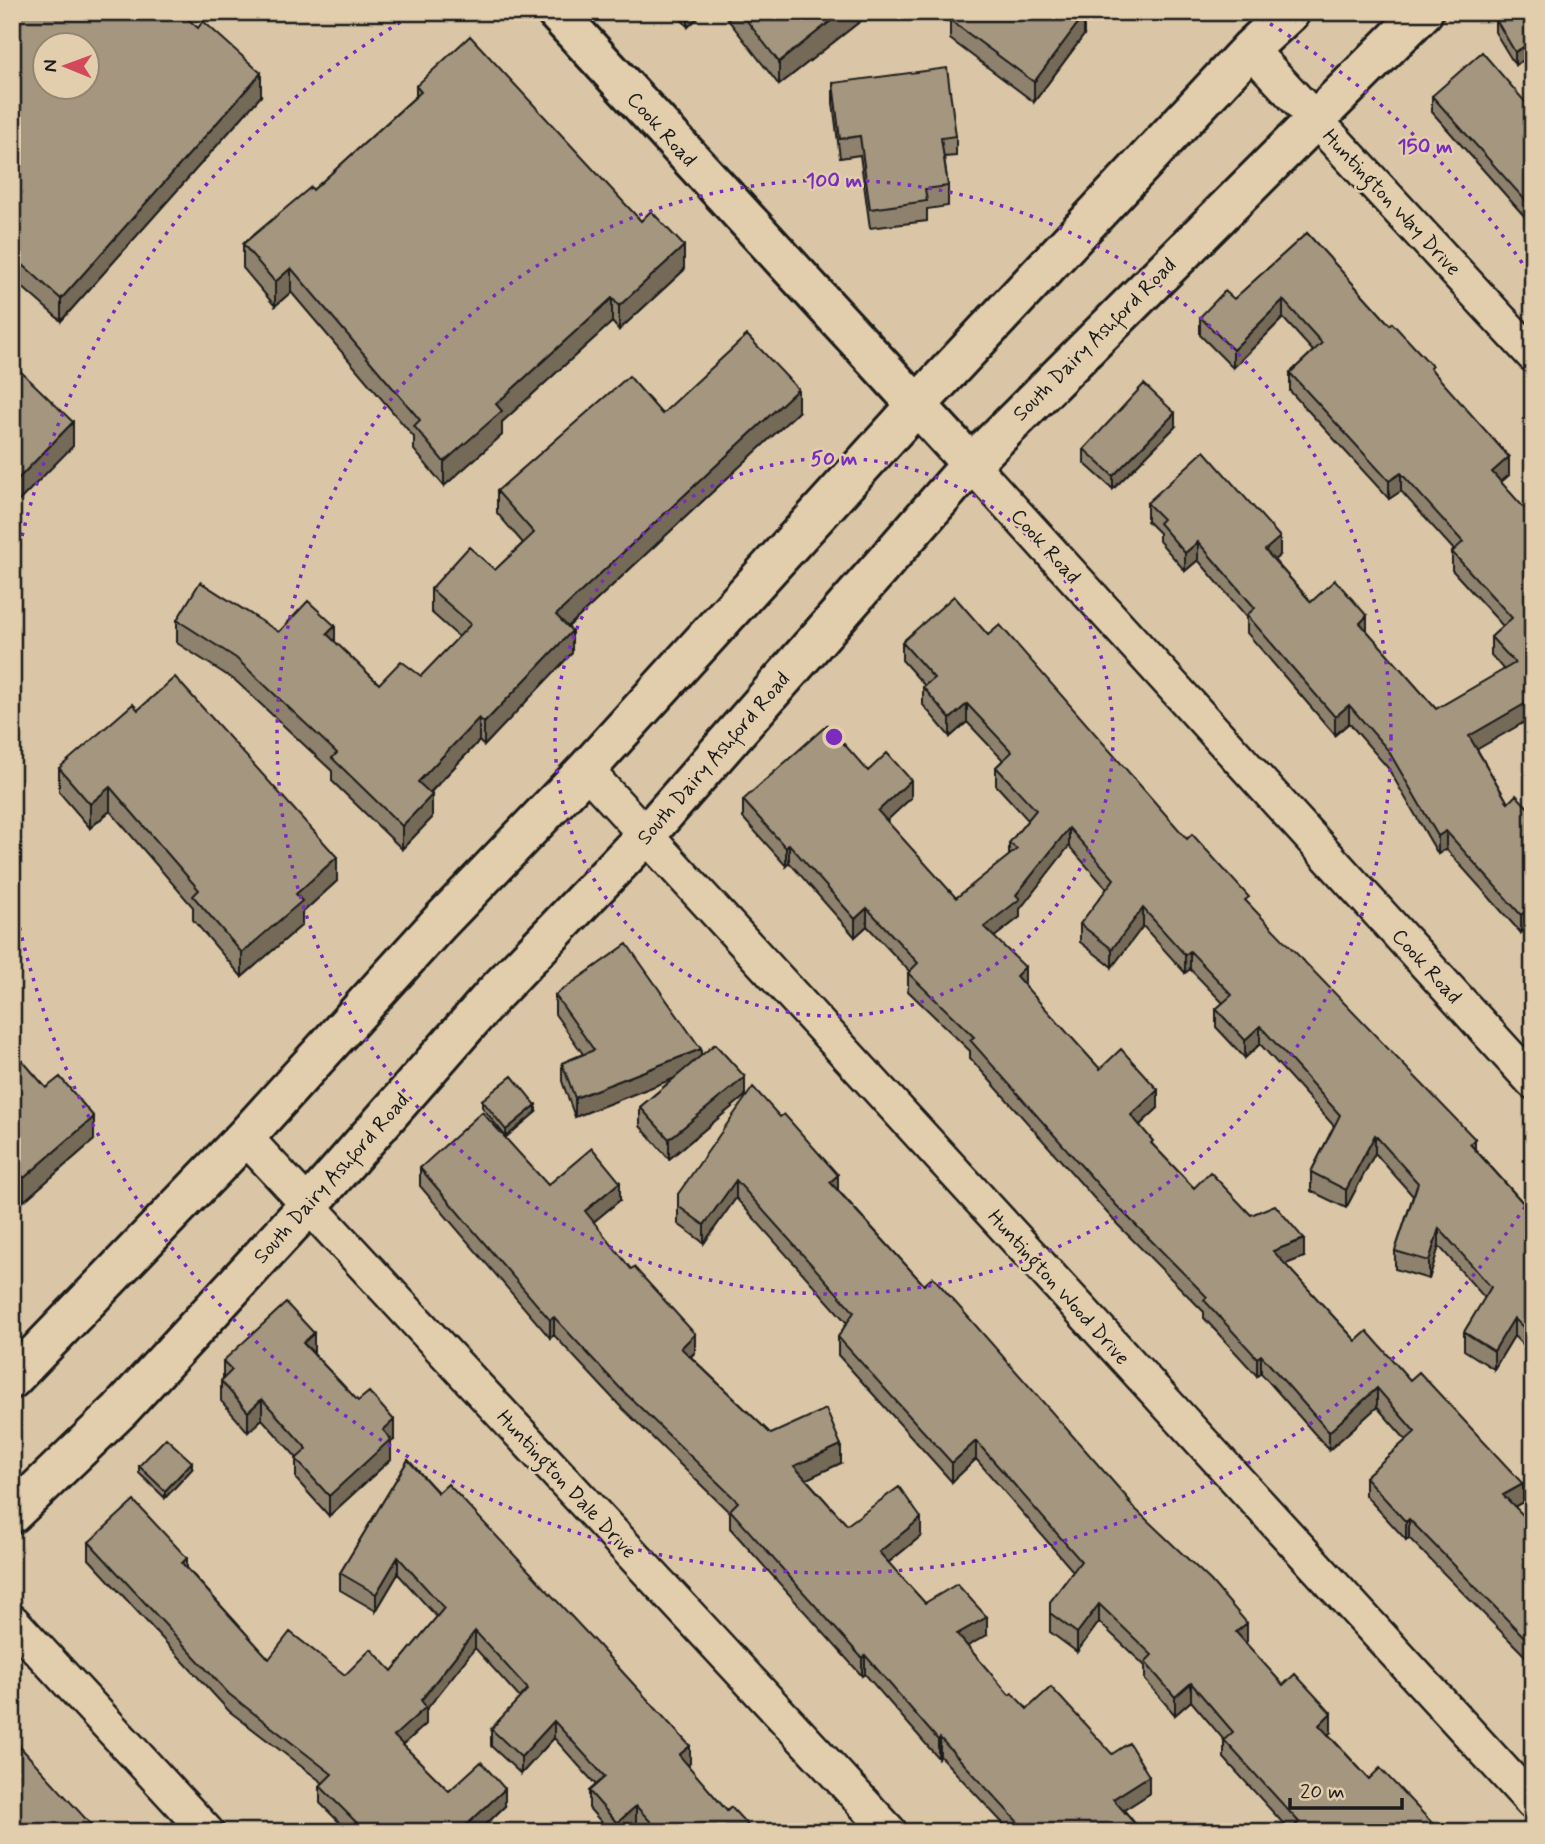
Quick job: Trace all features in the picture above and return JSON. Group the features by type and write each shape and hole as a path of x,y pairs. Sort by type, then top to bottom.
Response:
{"main road":[{"name":"Cook Road","path":"556,12 971,464"},
{"path":"12,1379 245,1137 439,923 586,770 917,405 1250,50 1290,12"},
{"name":"South Dairy Ashford Road","path":"12,1514 120,1410 309,1205 493,995 646,835 971,464 1314,118 1423,12"}],"street":[{"name":"Huntington Way Drive","path":"1250,50 1533,355"},
{"name":"Cook Road","path":"971,464 1533,1082"},
{"name":"Huntington Wood Drive","path":"586,770 1533,1803"},
{"name":"Huntington Dale Drive","path":"245,1137 890,1832"},
{"path":"12,1621 207,1832"}],"building":[{"path":"12,12 180,12 198,28 203,21 261,73 61,299 12,255"},
{"path":"740,12 842,12 779,62"},
{"path":"956,12 1080,12 1084,15 1034,82 950,20"},
{"path":"1505,12 1533,12 1533,41 1515,52 1495,18"},
{"path":"470,36 641,221 651,211 684,246 619,306 612,298 496,404 502,411 444,462 414,426 420,420 291,268 275,282 243,244 311,187 313,190 421,92 416,86"},
{"path":"1482,52 1533,111 1533,209 1432,96"},
{"path":"947,68 956,136 941,138 948,186 925,189 927,201 870,209 860,136 840,139 833,83"},
{"path":"1307,233 1390,325 1392,323 1432,366 1430,368 1509,457 1492,472 1533,518 1533,699 1469,736 1508,803 1516,795 1533,813 1533,905 1521,915 1446,831 1438,836 1388,750 1349,705 1335,717 1247,615 1255,608 1198,542 1185,553 1159,523 1163,519 1147,503 1204,451 1280,537 1265,550 1311,602 1335,580 1367,616 1360,623 1436,709 1515,663 1491,637 1512,618 1452,552 1463,542 1401,473 1389,481 1290,373 1322,343 1283,300 1233,350 1200,317 1225,291 1234,299"},
{"path":"747,335 798,389 556,615 572,631 484,723 479,718 418,782 432,795 402,826 332,758 337,753 236,658 177,620 200,582 279,632 308,601 335,626 327,634 379,684 401,661 421,676 471,624 431,589 469,547 495,570 534,533 497,491 629,376 662,414"},
{"path":"12,344 18,349 12,355"},
{"path":"12,363 73,422 12,485"},
{"path":"1144,384 1175,413 1113,476 1084,449"},
{"path":"954,596 988,635 1000,625 1187,839 1192,834 1249,897 1245,900 1475,1139 1470,1144 1533,1214 1533,1337 1514,1318 1494,1351 1464,1332 1491,1287 1439,1228 1429,1261 1395,1251 1418,1183 1375,1135 1346,1190 1311,1172 1340,1115 1260,1026 1245,1040 1216,1009 1232,995 1190,951 1185,955 1143,908 1112,949 1080,924 1114,879 1069,828 1016,895 1020,899 984,927 1025,967 1016,976 1100,1069 1121,1049 1158,1090 1131,1115 1153,1141 1151,1143 1194,1188 1210,1172 1251,1215 1275,1205 1304,1239 1273,1251 1356,1341 1367,1331 1410,1380 1419,1372 1523,1484 1503,1495 1533,1525 1533,1646 1409,1519 1406,1522 1365,1477 1415,1432 1377,1388 1329,1432 1261,1355 1257,1358 1204,1300 1207,1297 1117,1206 970,1040 974,1037 908,973 918,963 867,908 855,919 789,844 786,848 743,800 827,725 868,771 887,753 911,780 878,811 956,898 1017,849 1009,843 1036,810 996,767 1012,752 967,704 950,719 923,687 934,678 902,642"},
{"path":"175,677 337,857 296,894 302,901 242,953 193,896 199,890 110,787 90,804 59,768 133,704 138,710"},
{"path":"627,944 701,1049 575,1098 562,1063 594,1050 555,995"},
{"path":"715,1044 745,1077 669,1139 640,1107"},
{"path":"12,1049 46,1088 60,1077 94,1117 24,1178 17,1170 12,1174"},
{"path":"512,1076 536,1105 506,1130 482,1100"},
{"path":"753,1087 780,1117 784,1114 838,1175 830,1182 924,1285 933,1277 1130,1501 1128,1502 1211,1581 1247,1623 1236,1632 1283,1685 1295,1674 1331,1713 1319,1725 1369,1779 1380,1768 1434,1825 1429,1830 1431,1832 1289,1832 1299,1822 1224,1740 1233,1732 1191,1683 1175,1697 1145,1662 1152,1655 1099,1604 1077,1633 1050,1613 1050,1602 1081,1561 976,1441 952,1463 838,1337 854,1312 736,1180 704,1225 678,1206 678,1194"},
{"path":"482,1112 548,1185 592,1148 620,1182 585,1211 631,1269 634,1267 695,1334 681,1348 771,1434 826,1409 841,1445 794,1466 847,1525 899,1487 921,1518 879,1552 925,1603 957,1584 987,1617 957,1634 1009,1695 1012,1693 1027,1709 1051,1687 1112,1754 1129,1743 1149,1776 1113,1799 1142,1832 1027,1832 940,1738 938,1740 865,1655 862,1658 730,1510 738,1502 619,1387 554,1317 550,1320 420,1168"},
{"path":"286,1303 314,1333 303,1343 358,1401 369,1392 394,1420 383,1430 391,1439 329,1496 296,1459 307,1449 262,1399 248,1412 221,1381 232,1370 223,1361"},
{"path":"166,1438 192,1462 165,1491 139,1466"},
{"path":"408,1460 438,1493 448,1484 597,1644 690,1746 679,1755 727,1811 731,1807 754,1832 660,1832 636,1806 617,1823 589,1791 605,1777 554,1721 521,1757 491,1729 528,1689 475,1631 421,1700 426,1707 394,1736 449,1791 481,1762 505,1789 459,1832 366,1832 320,1786 332,1774 229,1694 89,1542 134,1501 187,1558 182,1563 269,1659 290,1632 345,1675 371,1649 392,1671 444,1608 398,1557 376,1594 340,1573"},
{"path":"12,1738 96,1830 97,1832 12,1832"}]}
